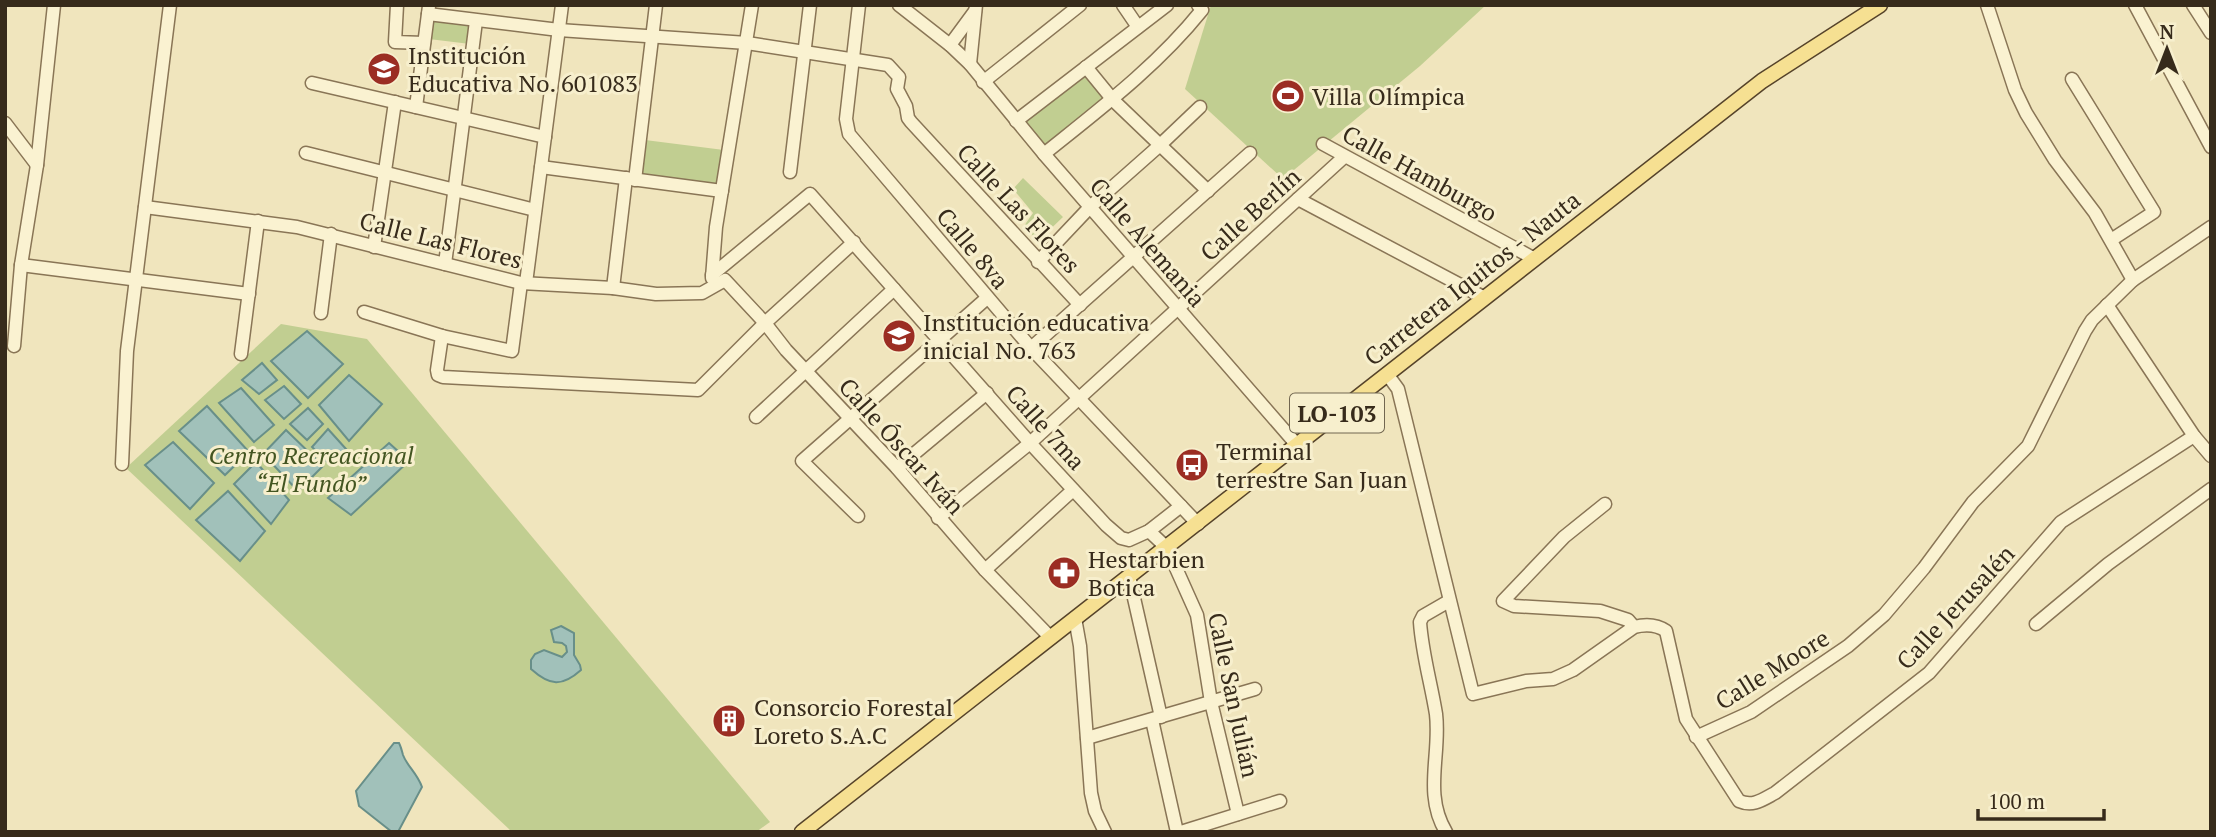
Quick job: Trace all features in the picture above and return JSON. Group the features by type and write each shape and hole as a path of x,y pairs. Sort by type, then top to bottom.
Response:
{"main road":[{"name":"Carretera Iquitos - Nauta","path":"802,832 1762,81 1881,5"}],"street":[{"path":"14,346 21,265 37,165 54,5"},
{"path":"122,464 127,351 170,5"},
{"path":"397,5 395,42 424,43"},
{"path":"365,312 442,336 512,351 535,210 562,5"},
{"path":"613,288 656,5"},
{"path":"718,278 716,227 752,5"},
{"path":"790,172 810,5"},
{"name":"Calle 8va","path":"859,5 851,58 846,128 1031,348 1198,524"},
{"name":"Calle Alemania","path":"898,5 970,64 1133,258 1297,445"},
{"path":"983,82 1080,5"},
{"path":"1123,5 1138,27"},
{"path":"1016,121 1167,5"},
{"path":"1987,5 2015,90 2026,113 2055,160 2095,213 2133,280"},
{"path":"2135,5 2211,147"},
{"path":"2193,5 2211,33"},
{"path":"950,45 976,8"},
{"path":"970,64 976,8"},
{"path":"1044,154 1112,100 1182,36 1200,8"},
{"path":"416,107 429,9 476,21 559,30 747,43 851,58"},
{"path":"445,264 476,21"},
{"name":"Calle Las Flores","path":"851,58 878,62 895,71 899,76 897,89 906,106 908,118 1080,305"},
{"path":"1086,67 1112,100 1208,191"},
{"path":"2072,79 2154,212 2110,240"},
{"path":"312,83 545,137"},
{"path":"374,247 395,102"},
{"path":"1038,262 1090,206 1200,107"},
{"path":"5,123 37,165"},
{"name":"Calle Hamburgo","path":"1323,144 1533,258"},
{"path":"306,153 535,210"},
{"path":"1031,348 1250,153"},
{"name":"Calle Berlín","path":"938,518 1030,443 1344,157"},
{"path":"541,167 722,191"},
{"name":"Calle 7ma","path":"718,278 810,194 1106,526 1121,538 1129,540 1149,531"},
{"path":"1298,199 1483,297"},
{"name":"Calle Las Flores","path":"145,207 258,221 331,234 523,283 613,288 656,294 702,293 710,289 718,278"},
{"path":"241,354 258,221"},
{"name":"Calle Moore","path":"1634,627 1645,624 1660,626 1666,631 1686,719 1696,737 1752,712 1848,646 1884,615 1924,568 1973,502 2028,446 2085,331 2133,280 2211,227"},
{"path":"321,313 331,234"},
{"path":"442,336 437,370 438,375 443,377 698,390 765,323 854,242"},
{"path":"21,265 249,294"},
{"name":"Calle Óscar Iván","path":"718,278 765,323 897,468 985,570 1051,638"},
{"path":"756,417 894,289"},
{"path":"858,516 802,461 987,298"},
{"path":"2108,305 2194,436 2211,456"},
{"path":"1387,374 1398,389 1473,694 1526,681 1553,679 1573,670 1634,627 1628,620 1600,611 1514,606 1503,601 1564,537 1605,503"},
{"path":"897,468 987,393"},
{"name":"Calle Jerusalén","path":"1696,737 1739,801 1754,804 1775,793 1929,673 2061,522 2194,436"},
{"path":"2036,624 2108,564 2211,489"},
{"path":"985,570 1073,490"},
{"path":"1167,548 1149,531 1181,506"},
{"name":"Calle San Julián","path":"1167,548 1197,615 1211,702 1238,814"},
{"path":"1129,576 1179,832 1222,826 1238,814 1280,801"},
{"path":"1446,832 1436,810 1433,774 1436,717 1420,622 1423,616 1449,601"},
{"path":"1075,618 1080,646 1091,793 1095,811 1105,832"},
{"path":"1087,738 1255,690"}],"green space":[{"name":"Villa Olímpica","path":"1211,5 1486,5 1420,66 1283,179 1185,89"},
{"path":"432,17 474,23 470,44 429,39"},
{"path":"1081,72 1110,101 1042,154 1016,123"},
{"path":"645,140 724,150 719,187 640,176"},
{"path":"1023,178 1063,217 1038,241 1024,226 1033,213 1013,189"},
{"name":"Centro Recreacional “El Fundo”","path":"281,324 367,339 770,822 756,832 512,832 126,468"}],"water":[{"path":"307,331 343,364 308,398 271,361"},
{"path":"262,363 277,380 259,394 242,380"},
{"path":"349,375 382,404 349,441 319,405"},
{"path":"284,386 301,404 284,419 265,400"},
{"path":"241,388 274,425 254,442 219,403"},
{"path":"207,406 249,452 225,475 179,431"},
{"path":"308,408 323,424 307,440 290,424"},
{"path":"328,429 346,449 329,464 312,447"},
{"path":"286,430 323,466 298,491 263,454"},
{"path":"173,442 214,483 190,509 145,465"},
{"path":"389,443 409,461 351,515 328,498"},
{"path":"256,462 289,500 271,524 234,484"},
{"path":"228,491 265,531 240,561 196,520"},
{"path":"561,626 574,633 574,655 581,670 562,682 556,682 544,679 531,669 531,660 535,654 544,650 562,657 567,652 566,646 554,642 551,630"},
{"path":"394,743 399,743 422,787 398,832 392,832 359,806 356,791"}],"place":[{"name":"Institución Educativa No. 601083","path":"384,69"},
{"name":"Villa Olímpica","path":"1288,96"},
{"name":"Institución educativa inicial No. 763","path":"899,336"},
{"name":"Terminal terrestre San Juan","path":"1192,465"},
{"name":"Hestarbien Botica","path":"1064,573"},
{"name":"Consorcio Forestal Loreto S.A.C","path":"729,721"}]}
